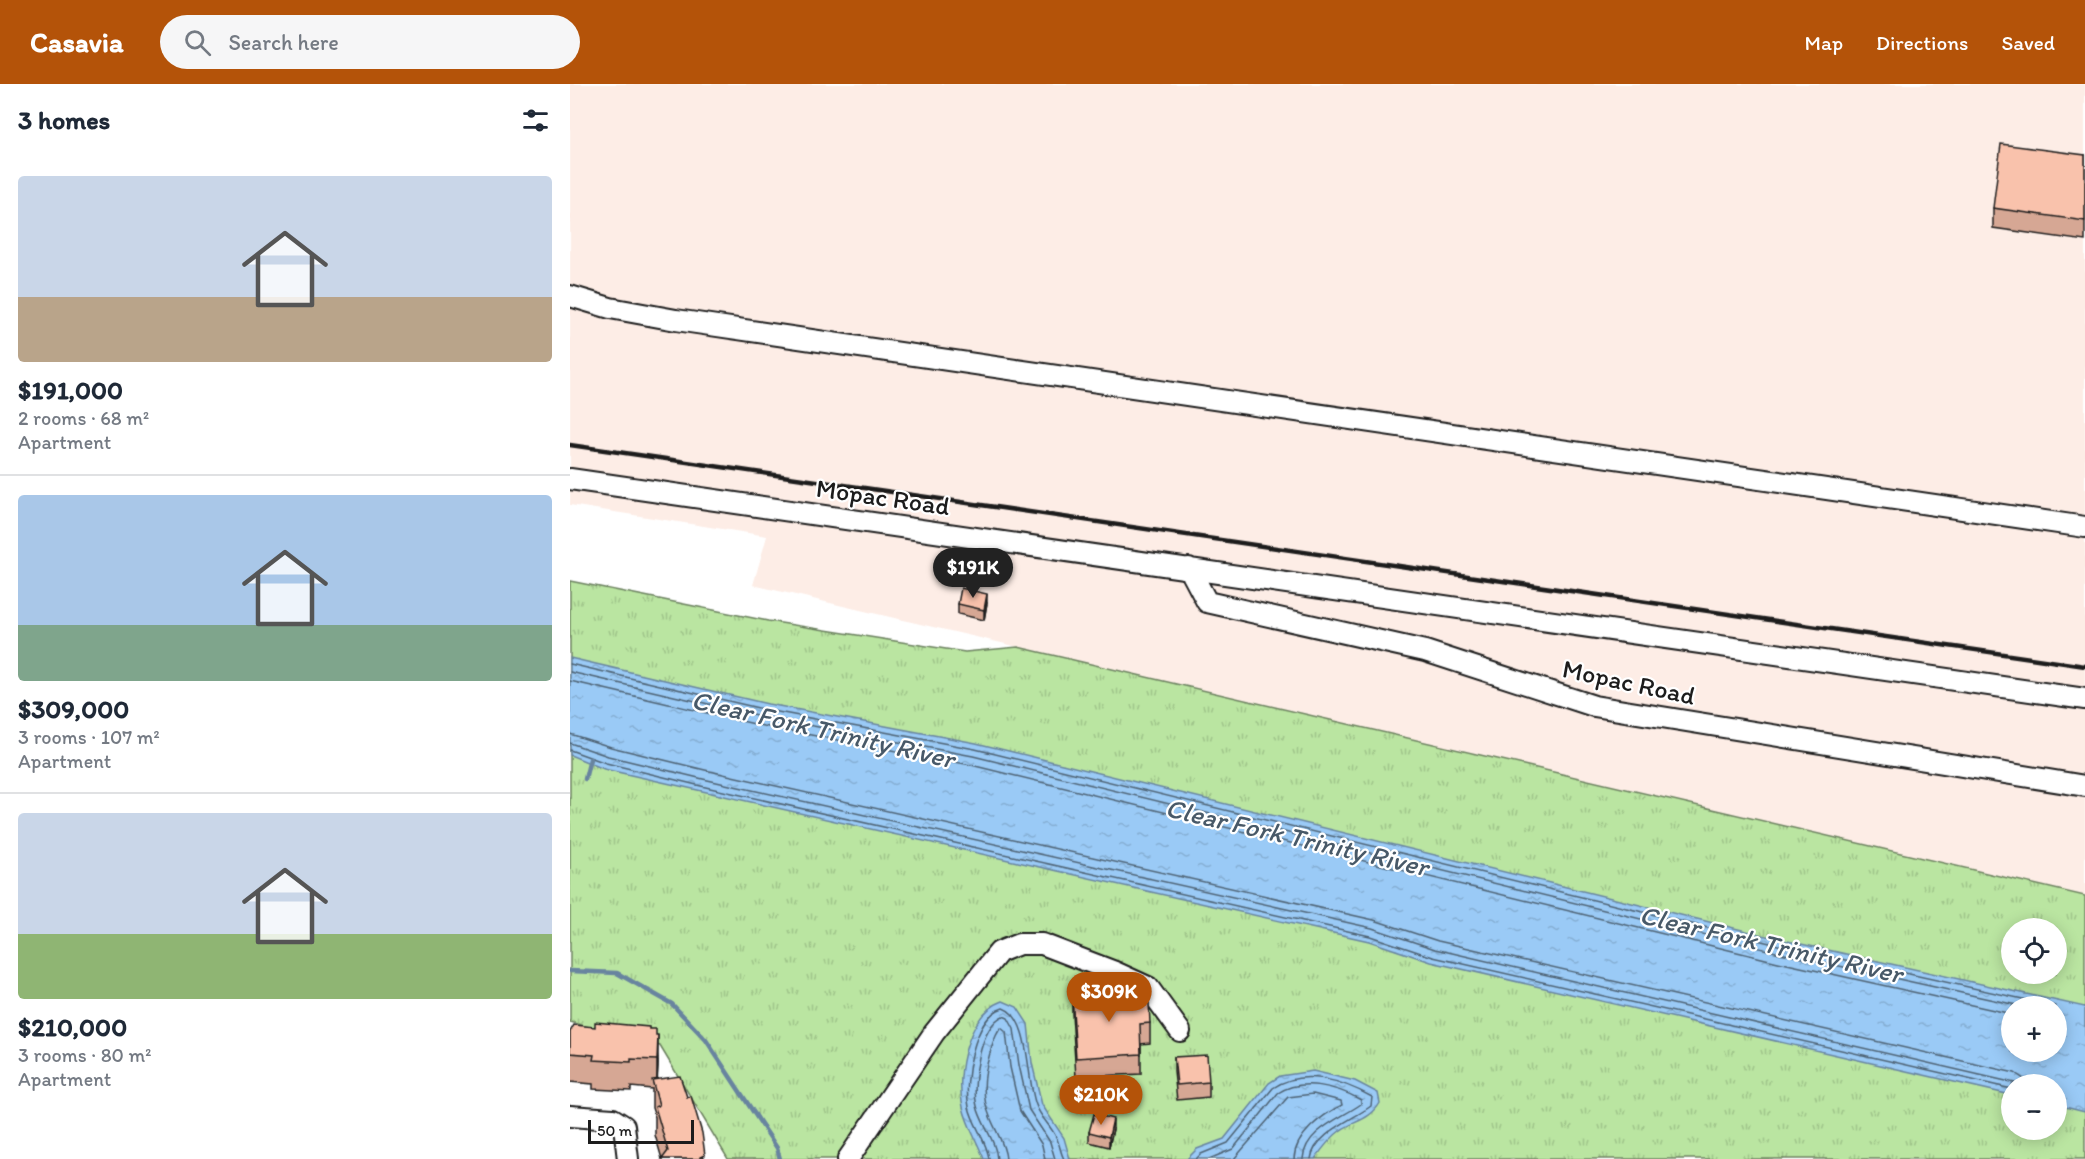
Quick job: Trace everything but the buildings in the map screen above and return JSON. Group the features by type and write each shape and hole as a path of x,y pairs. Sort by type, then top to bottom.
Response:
{"street":[{"path":"570,296 610,308 676,320 2085,527"},
{"name":"Mopac Road","path":"570,479 2085,699"},
{"name":"Mopac Road","path":"1189,568 1207,602 1425,651 1594,706 2085,786"},
{"path":"848,1159 934,1033 984,970 999,952 1019,944 1041,944 1148,987 1180,1031"},
{"path":"570,1116 614,1119 624,1126 627,1159"}],"shaded area":[{"path":"570,84 2085,84 2085,896 753,585 767,536 570,505"}],"green space":[{"path":"570,581 768,621 965,652 1018,647 2085,896 2085,1159 728,1159 660,1046 570,1022"}],"water":[{"name":"Clear Fork Trinity River","path":"570,658 768,704 976,743 1783,940 2035,996 2001,996 2001,1062 2067,1062 2067,1003 2085,1007 2085,1112 2067,1108 2067,1074 2001,1074 2001,1093 1431,962 1369,941 604,769 570,755"},
{"path":"1003,1001 1017,1007 1028,1024 1032,1063 1042,1105 1064,1138 1070,1159 984,1159 970,1127 961,1093 963,1062 967,1046 981,1018"},
{"path":"1313,1071 1355,1081 1378,1093 1380,1103 1372,1113 1337,1133 1315,1159 1187,1159 1197,1149 1224,1139 1269,1083 1280,1076"}],"waterway":[{"path":"585,779 590,759"},
{"path":"570,971 617,973 672,1004 706,1040 777,1148 780,1159"}],"railway":[{"path":"570,445 2085,666"}]}
